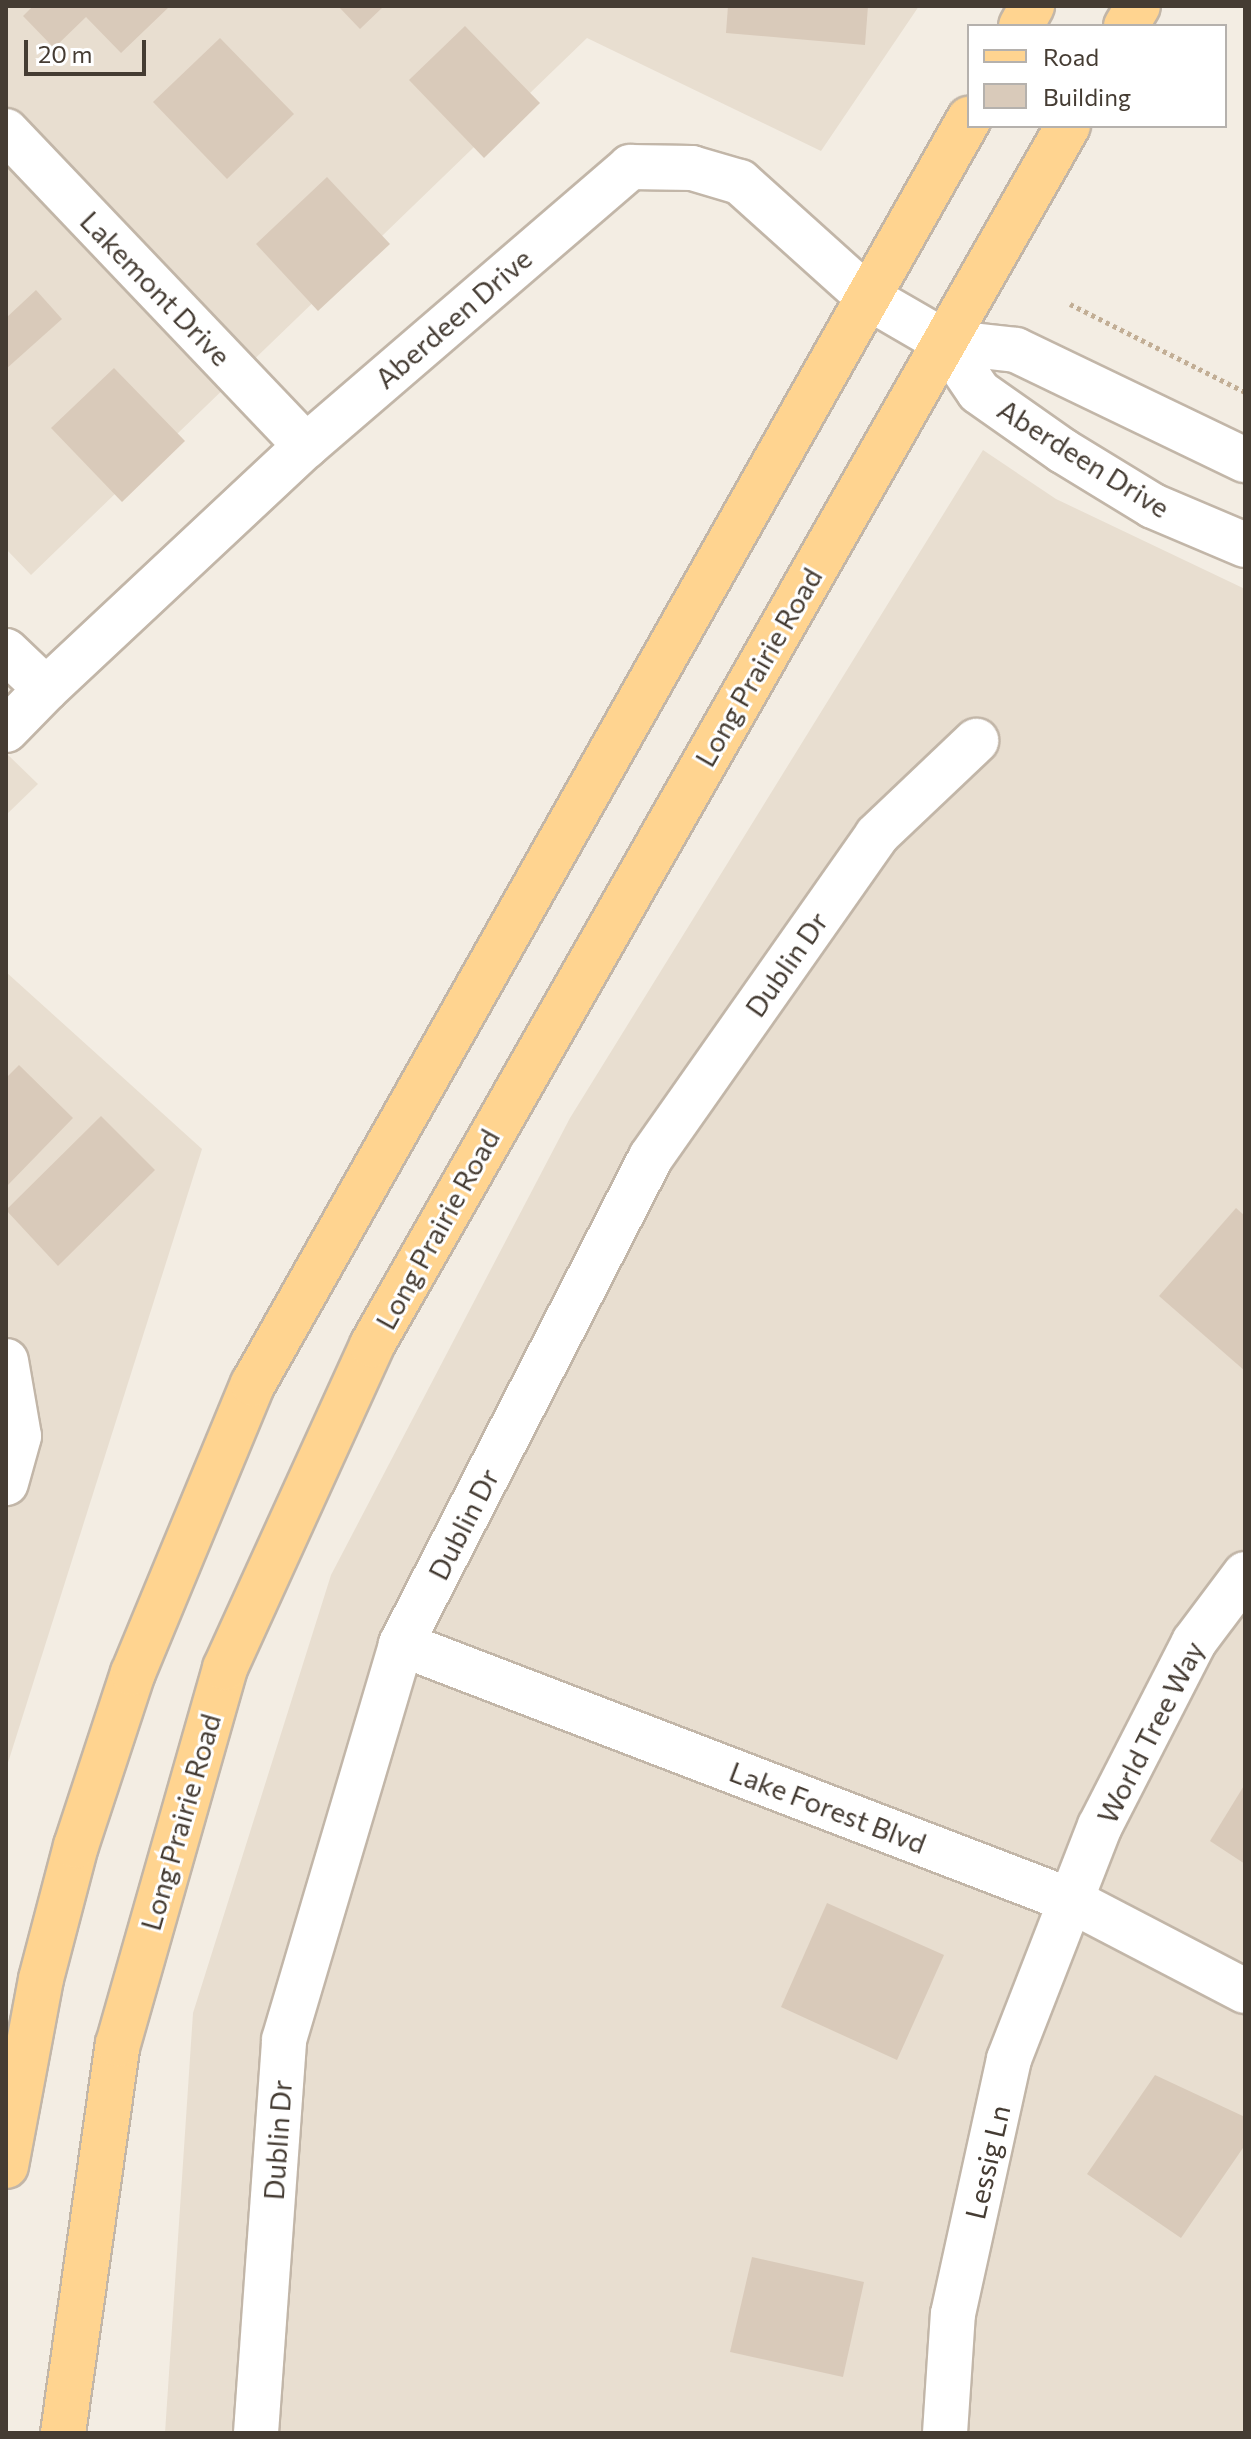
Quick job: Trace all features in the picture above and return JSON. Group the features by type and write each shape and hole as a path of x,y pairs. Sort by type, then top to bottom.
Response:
{"main road":[{"path":"1022,24 1032,6"},
{"path":"1127,24 1138,6"},
{"path":"6,2166 41,1979 76,1846 154,1618 253,1384 967,123"},
{"name":"Long Prairie Road","path":"63,2433 118,2044 225,1668 372,1345 1067,128"}],"street":[{"name":"Lakemont Drive","path":"6,131 306,446"},
{"name":"Aberdeen Drive","path":"6,730 306,446 630,167 692,168 740,182 869,298 945,342 1016,350 1245,460"},
{"name":"Aberdeen Drive","path":"945,342 979,392 1063,451 1153,506 1245,545"},
{"path":"6,651 46,689"},
{"name":"Dublin Dr","path":"256,2433 284,2040 401,1644 651,1157 877,835 976,741"},
{"path":"6,1483 19,1436 9,1363"},
{"name":"World Tree Way","path":"1072,1901 1100,1826 1194,1642 1245,1574"},
{"name":"Lake Forest Blvd","path":"401,1644 1072,1901 1245,1991"},
{"name":"Lessig Ln","path":"945,2433 953,2314 1009,2059 1072,1901"}],"path":[{"path":"1070,304 1245,392"}],"shaded area":[{"path":"6,6 919,6 821,151 587,38 31,575 6,549"},
{"path":"983,450 1056,499 1245,589 1245,2433 165,2433 193,2013 331,1575 570,1118"},
{"path":"6,753 38,784 6,815"},
{"path":"6,972 202,1149 6,1769"}],"building":[{"path":"33,6 170,6 121,53 86,17 54,48 23,16"},
{"path":"338,6 384,6 360,29"},
{"path":"728,6 868,6 865,45 726,33"},
{"path":"465,26 540,103 484,158 409,80"},
{"path":"220,38 294,114 227,179 153,102"},
{"path":"327,177 390,244 318,311 256,244"},
{"path":"36,290 62,319 6,369 6,318"},
{"path":"114,368 185,441 122,502 51,428"},
{"path":"19,1065 73,1118 6,1187 6,1078"},
{"path":"101,1116 155,1170 58,1266 6,1210"},
{"path":"1236,1208 1245,1216 1245,1371 1159,1296"},
{"path":"1245,1784 1245,1864 1210,1841"},
{"path":"827,1903 944,1955 897,2060 781,2007"},
{"path":"1155,2075 1245,2117 1245,2145 1181,2238 1087,2174"},
{"path":"752,2257 864,2282 843,2377 730,2352"}]}
